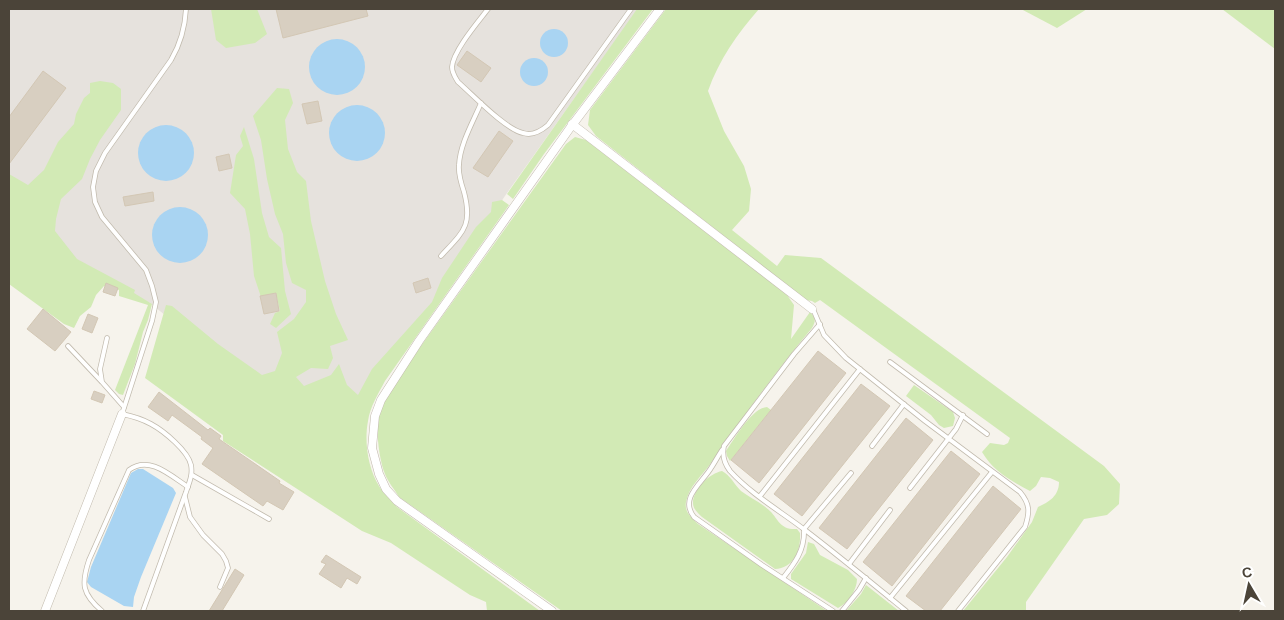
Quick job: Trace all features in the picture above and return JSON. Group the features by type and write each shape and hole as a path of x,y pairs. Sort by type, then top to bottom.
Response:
{"street":[{"path":"552,611 397,501 386,489 378,474 372,448 375,416 381,400 397,373 572,124 660,9"},
{"path":"572,124 812,309"},
{"path":"45,611 123,411"}],"lane":[{"path":"123,411 152,321 156,302 146,270 102,217 95,202 93,187 96,171 105,153 171,60 180,43 186,24 186,9"},
{"path":"485,10 459,49 452,66 454,75 458,82 481,103 518,132 525,134 542,130 548,125 631,9"},
{"path":"441,256 461,235 467,224 468,212 459,165 462,148 481,103"},
{"path":"812,309 824,334 846,358 1020,492 1027,500 1029,516 1025,527 958,611"},
{"path":"820,324 794,354 724,446 711,468 694,489 689,507 694,517 833,611"},
{"path":"102,382 100,369 107,338"},
{"path":"68,346 102,382 123,411 151,424 174,442 191,464 192,475 185,497 143,611"},
{"path":"890,362 963,414 987,434"},
{"path":"760,496 860,369"},
{"path":"872,446 904,404"},
{"path":"910,488 956,429 963,414"},
{"path":"724,446 724,459 729,469 743,483 849,564 906,611"},
{"path":"102,611 87,595 84,584 85,574 89,560 129,470 135,465 156,466 188,486"},
{"path":"890,598 992,472"},
{"path":"783,578 799,558 805,540 804,529 851,473"},
{"path":"192,475 269,519"},
{"path":"185,497 190,517 226,561 228,568 220,586"},
{"path":"849,564 890,510"},
{"path":"842,611 860,590 866,578"}],"shaded area":[{"path":"9,9 638,9 507,193 394,360 326,445 150,303 9,229"}],"green space":[{"path":"211,9 257,9 267,34 255,43 226,48 216,40"},
{"path":"637,9 653,9 544,154 513,199 507,194"},
{"path":"666,9 759,9 729,48 708,91 724,131 744,166 751,189 749,211 732,230 777,266 785,255 821,258 1104,466 1120,484 1119,504 1107,515 1084,519 1026,602 1026,611 963,611 1007,557 1032,522 1038,507 1055,495 1059,482 1041,477 1036,486 1030,491 1003,475 991,465 982,452 990,443 1004,445 1008,443 1010,438 820,300 815,303 806,300 596,136 588,125 590,110"},
{"path":"1021,9 1087,9 1057,28"},
{"path":"1222,9 1275,9 1275,49"},
{"path":"100,81 113,83 121,89 121,110 100,140 82,179 61,199 55,231 77,259 135,290 134,293 152,304 135,364 123,395 115,390 148,305 119,296 119,290 104,286 96,295 91,307 80,316 74,328 64,324 9,284 9,174 28,185 44,170 58,142 74,124 76,114 84,98 90,93 90,83"},
{"path":"277,88 289,89 293,103 285,120 288,149 297,172 306,181 311,221 325,281 336,314 348,340 330,346 333,358 328,369 311,368 296,377 304,386 331,375 339,364 347,385 358,395 372,369 432,302 442,278 476,227 491,212 492,202 502,200 509,205 385,381 369,416 367,446 375,479 397,507 540,611 487,611 486,602 470,595 391,543 362,531 223,441 223,435 145,378 166,305 172,306 218,344 262,375 275,371 282,353 277,332 294,319 306,302 306,290 292,283 286,263 283,234 275,214 261,140 253,116"},
{"path":"244,127 254,159 262,213 269,237 281,248 285,291 291,314 276,328 270,324 275,313 280,311 276,293 261,297 254,276 250,234 245,209 230,193 236,155 243,146 240,136"},
{"path":"575,137 586,140 787,295 794,305 791,339 810,312 813,316 815,321 812,328 773,377 693,486 686,502 686,509 698,524 827,611 562,611 399,497 386,477 378,443 378,417 379,411 390,390 566,144"},
{"path":"914,385 953,412 955,418 953,426 944,428 939,425 931,415 906,396"},
{"path":"767,407 771,410 730,461 726,451 739,432 756,412"},
{"path":"722,471 741,491 767,508 783,526 797,529 800,533 799,546 792,562 782,568 775,569 702,517 695,509 693,503 699,487 712,475"},
{"path":"808,542 814,544 820,555 848,570 857,579 851,596 838,608 791,579 791,574 806,553"},
{"path":"866,585 899,611 846,611 861,594"}],"water":[{"path":"554,29 564,33 568,43 564,53 554,57 544,53 540,43 544,33"},
{"path":"337,39 348,41 357,47 363,56 365,67 363,78 357,87 348,93 337,95 326,93 317,87 311,78 309,67 311,56 317,47 326,41"},
{"path":"534,58 544,62 548,72 544,82 534,86 524,82 520,72 524,62"},
{"path":"357,105 368,107 377,113 383,122 385,133 383,144 377,153 368,159 357,161 346,159 337,153 331,144 329,133 331,122 337,113 346,107"},
{"path":"166,125 177,127 186,133 192,142 194,153 192,164 186,173 177,179 166,181 155,179 146,173 140,164 138,153 140,142 146,133 155,127"},
{"path":"180,207 191,209 200,215 206,224 208,235 206,246 200,255 191,261 180,263 169,261 160,255 154,246 152,235 154,224 160,215 169,209"},
{"path":"138,469 143,469 173,488 176,493 141,577 134,597 133,607 124,606 91,587 87,582 91,567 131,473"}],"building":[{"path":"276,9 366,9 368,16 283,38"},
{"path":"467,51 491,68 481,82 457,65"},
{"path":"43,71 66,88 9,164 9,117"},
{"path":"318,101 322,121 307,124 302,104"},
{"path":"499,131 513,141 488,177 473,168"},
{"path":"229,154 232,168 219,171 216,157"},
{"path":"153,192 154,201 125,206 123,197"},
{"path":"428,278 431,288 416,293 413,283"},
{"path":"106,283 118,288 115,296 103,292"},
{"path":"276,293 279,311 264,314 260,296"},
{"path":"43,309 71,332 55,351 27,329"},
{"path":"88,314 98,318 92,333 82,329"},
{"path":"818,351 846,373 759,483 731,460"},
{"path":"861,384 890,406 802,516 774,494"},
{"path":"94,391 105,395 102,403 91,399"},
{"path":"159,392 208,430 210,428 221,436 219,439 294,492 283,510 267,501 263,506 202,464 213,448 201,439 202,437 172,415 168,421 148,407"},
{"path":"906,418 933,440 847,549 819,528"},
{"path":"951,451 980,474 892,586 863,562"},
{"path":"993,486 1021,509 940,611 926,611 906,596"},
{"path":"326,555 361,577 357,584 347,578 341,588 319,574 326,564 321,562"},
{"path":"235,569 244,575 222,611 209,611"}]}
